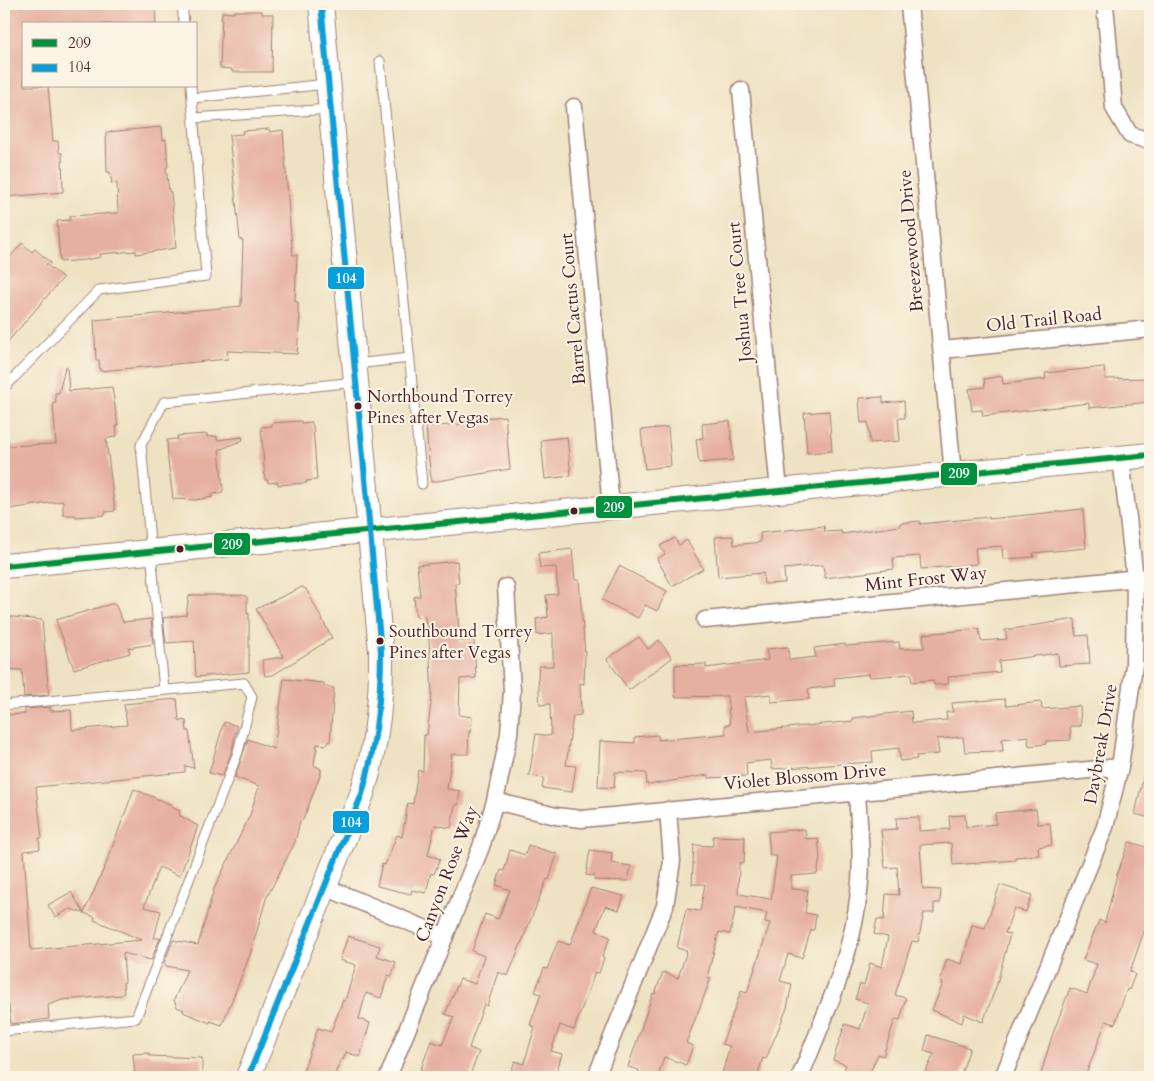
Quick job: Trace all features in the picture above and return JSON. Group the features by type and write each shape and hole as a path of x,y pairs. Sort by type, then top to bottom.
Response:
{"main road":[{"path":"248,1077 362,794 373,758 379,718 381,651 321,4"},
{"path":"4,566 1150,455"}],"street":[{"name":"Breezewood Drive","path":"909,4 953,474"},
{"path":"1105,4 1114,108 1130,135 1150,141"},
{"name":"Joshua Tree Court","path":"741,90 779,490"},
{"name":"Barrel Cactus Court","path":"574,107 611,507"},
{"name":"Old Trail Road","path":"942,350 1150,329"},
{"name":"Daybreak Drive","path":"1003,1077 1105,827 1120,768 1134,665 1143,578 1121,458"},
{"name":"Mint Frost Way","path":"705,620 1143,578"},
{"name":"Canyon Rose Way","path":"388,1077 481,847 495,801 509,734 512,691 506,587"},
{"name":"Violet Blossom Drive","path":"495,801 556,816 582,819 1120,768"},
{"path":"800,1077 840,979 852,936 860,891 861,855 856,793"},
{"path":"596,1077 665,906 672,861 668,810"},
{"path":"325,887 445,938"}],"lane":[{"path":"182,4 184,22"},
{"path":"380,61 422,484"},
{"path":"193,98 328,84"},
{"path":"4,388 99,290 206,276 191,88"},
{"path":"194,118 330,109"},
{"path":"164,690 141,445 164,402 354,373 410,358"},
{"path":"4,705 244,683 252,697 238,752 136,1018 4,1031"}],"building":[{"path":"44,4 151,4 151,7 155,6 156,22 22,22 22,88 48,88 53,141 58,141 59,153 62,153 63,192 7,197 6,185 4,185 4,7"},
{"path":"234,11 262,11 262,14 273,14 272,72 232,72 232,69 220,68 222,12 234,13"},
{"path":"162,127 163,140 166,139 168,167 166,167 169,192 171,192 176,248 136,254 136,251 100,254 101,257 60,262 57,221 70,220 70,216 118,213 117,183 112,184 110,172 107,172 106,132"},
{"path":"269,129 270,132 283,130 293,255 297,255 295,302 298,302 298,315 300,315 297,354 227,351 228,359 100,371 99,360 96,360 94,320 241,306 243,240 240,240 229,135 243,134 242,131"},
{"path":"22,243 32,252 35,249 51,263 46,264 63,278 4,346 4,264"},
{"path":"65,367 67,367 69,391 112,387 118,426 116,426 117,436 106,439 115,511 105,512 105,515 76,517 75,515 63,515 63,501 9,509 8,506 4,506 4,446 56,444 53,403 56,403 55,393 59,393"},
{"path":"1104,367 1105,379 1150,378 1150,402 1089,408 1089,403 983,416 982,410 972,411 969,389 985,387 984,379 1002,376 1003,384 1046,379 1045,373"},
{"path":"883,397 883,403 904,401 905,418 898,418 900,441 870,443 868,422 861,423 859,398"},
{"path":"829,411 832,451 807,453 804,413"},
{"path":"505,416 510,469 431,482 426,427 461,424 460,420"},
{"path":"301,421 301,423 311,422 313,426 317,480 306,481 307,483 278,485 278,482 268,483 268,480 265,480 261,427 272,426 272,423"},
{"path":"730,421 733,460 699,463 696,439 703,438 702,424"},
{"path":"668,427 671,466 645,469 641,430"},
{"path":"207,434 207,437 217,436 217,440 242,437 243,440 219,450 222,493 212,494 213,497 195,500 173,499 167,440 178,439 177,436"},
{"path":"567,437 571,476 545,479 541,440"},
{"path":"1083,509 1086,548 1033,553 1034,557 1003,559 1002,546 975,548 977,564 921,569 920,556 893,558 894,569 825,578 823,565 784,569 785,583 764,584 763,573 718,577 715,537 733,536 734,545 761,542 760,533 824,526 825,532 841,531 842,534 900,526 900,523 920,521 920,524 989,517 989,519"},
{"path":"675,538 679,545 687,540 703,569 672,586 657,559 665,554 660,546"},
{"path":"572,549 575,580 579,580 585,654 584,684 580,683 581,715 573,716 566,765 576,766 572,792 542,788 544,778 529,776 536,734 551,736 550,704 540,705 538,676 539,666 553,666 553,633 537,635 536,619 548,617 546,595 558,594 556,567 540,568 538,553"},
{"path":"457,561 459,583 455,583 460,641 474,640 475,656 476,678 460,679 459,715 472,717 468,754 452,754 447,789 460,791 458,805 455,805 451,828 435,825 428,855 440,859 434,874 431,873 426,893 412,890 411,894 377,886 382,864 385,865 397,835 402,837 408,803 413,804 418,770 423,771 424,735 427,735 432,695 428,623 425,623 425,616 416,617 414,597 420,596 417,565"},
{"path":"619,566 667,591 657,611 645,605 638,618 602,600"},
{"path":"302,587 306,589 332,638 273,675 265,676 262,660 284,657 256,609"},
{"path":"243,595 247,597 247,614 249,613 249,672 196,677 194,641 166,643 163,618 186,615 189,596"},
{"path":"115,604 123,622 151,619 153,644 128,648 130,653 74,669 56,620"},
{"path":"4,616 42,620 49,695 24,697 22,670 4,669"},
{"path":"1075,619 1076,636 1088,635 1090,664 1059,666 1058,653 999,661 1000,672 948,677 949,684 934,685 933,680 912,682 911,674 870,677 869,674 834,678 835,686 808,689 809,699 771,702 771,694 744,697 749,732 853,721 853,718 911,711 912,723 947,720 946,712 953,712 952,703 1005,699 1006,706 1041,702 1042,709 1080,706 1081,726 1070,726 1071,740 1046,741 1046,744 1029,746 1028,736 1002,739 1003,751 965,752 963,737 937,739 939,754 916,756 917,759 900,761 899,748 872,751 873,762 772,769 771,760 746,763 747,776 708,778 708,775 647,785 646,773 615,772 614,788 598,787 600,741 635,743 635,737 658,735 658,740 726,734 725,725 730,725 727,696 675,697 675,665 706,664 706,668 768,660 766,649 788,647 789,660 816,657 814,648 845,644 846,646 899,642 900,649 924,648 923,634 979,629 981,641 1007,639 1005,630"},
{"path":"639,637 648,649 659,640 672,658 629,690 607,659"},
{"path":"284,679 324,683 324,686 334,688 330,741 327,745 317,744 314,765 321,769 321,773 303,820 300,821 295,842 266,899 250,955 222,1025 210,1021 210,1023 183,1012 184,1010 177,1007 174,1000 187,970 166,966 164,963 173,940 198,945 214,889 250,815 259,786 235,777 248,739 274,749"},
{"path":"177,699 179,720 186,721 187,731 189,731 194,768 185,766 185,772 36,787 42,838 39,838 40,849 24,851 31,950 142,940 94,920 95,917 84,913 106,864 134,789 172,805 171,807 180,811 179,815 198,826 180,876 159,867 144,907 161,911 154,938 160,938 151,960 123,953 125,982 123,983 124,993 121,995 62,1000 48,1005 49,1019 11,1024 9,1005 4,1006 4,715 25,714 25,709 50,707 50,711 71,710 72,730 127,725 124,704"},
{"path":"224,722 237,726 232,750 222,776 209,773"},
{"path":"1144,774 1150,775 1150,818 1135,814"},
{"path":"1036,809 1038,824 1050,823 1052,845 1038,847 1039,855 1015,857 1015,860 953,865 951,843 920,845 923,889 941,890 940,903 934,903 934,913 924,913 918,942 912,941 895,995 906,998 900,1020 895,1019 883,1056 878,1054 868,1077 841,1077 846,1065 833,1060 845,1024 860,1029 868,1003 855,999 860,984 864,985 870,963 882,967 888,937 874,934 877,919 884,920 886,894 899,895 897,867 885,868 881,830 897,829 896,818 919,817 919,831 950,829 949,816 965,815 966,827 996,824 995,813"},
{"path":"805,829 806,839 818,838 820,858 817,874 791,876 791,889 808,890 805,913 816,915 814,930 811,930 802,958 788,954 780,981 792,984 787,1008 766,1059 763,1058 757,1077 721,1077 730,1046 722,1044 741,991 747,993 770,923 765,922 767,913 736,907 730,934 719,932 707,977 711,978 686,1043 693,1046 686,1065 664,1057 658,1077 637,1077 639,1070 628,1067 653,993 655,994 663,972 678,978 687,951 677,948 686,909 700,911 705,884 692,884 694,845 713,846 713,836 745,837 744,863 739,863 738,894 771,899 777,856 770,856 768,832"},
{"path":"1129,842 1150,848 1150,907 1146,926 1130,971 1135,974 1129,990 1127,989 1115,1024 1106,1021 1085,1077 1040,1077 1052,1036 1070,988 1087,994 1097,964 1083,960 1099,920 1105,923 1117,874"},
{"path":"528,845 557,854 549,880 547,879 508,976 498,972 487,1006 484,1004 469,1048 479,1052 469,1077 418,1077 431,1041 442,1045 454,1017 445,1014 460,979 475,984 484,956 472,951 485,914 498,919 510,890 496,885 501,870 504,871 510,850 525,855"},
{"path":"590,850 612,853 611,863 631,866 628,881 594,880 595,876 586,875"},
{"path":"1000,885 1032,895 1026,912 1014,908 1005,933 1010,934 996,987 983,1022 964,1014 962,1023 932,1010 943,983 940,982 947,959 962,964 972,925 985,928"},
{"path":"591,888 624,896 619,910 605,906 596,931 610,937 602,957 604,958 599,973 595,972 574,1030 560,1025 551,1051 562,1054 555,1077 509,1077 515,1061 524,1064 535,1027 530,1025 541,994 535,992 544,968 547,969 558,941 570,945"},
{"path":"71,892 84,913 70,909 55,917 48,905"},
{"path":"348,936 380,946 377,956 396,962 392,976 388,975 381,998 366,993 359,1019 370,1023 360,1057 346,1052 334,1077 301,1077 318,1028 331,1032 343,1000 345,1001 356,965 340,960"},
{"path":"928,1035 970,1048 960,1077 923,1077 934,1054 924,1051"},
{"path":"149,1053 149,1056 202,1058 202,1077 135,1077 133,1054"}],"transit line":[{"name":"104","path":"248,1077 362,794 374,741 380,687 381,651 321,4"},
{"name":"209","path":"4,566 1150,455"}],"place":[{"name":"Northbound Torrey Pines after Vegas","path":"358,406"},
{"name":"Southbound Torrey Pines after Vegas","path":"380,641"}]}
